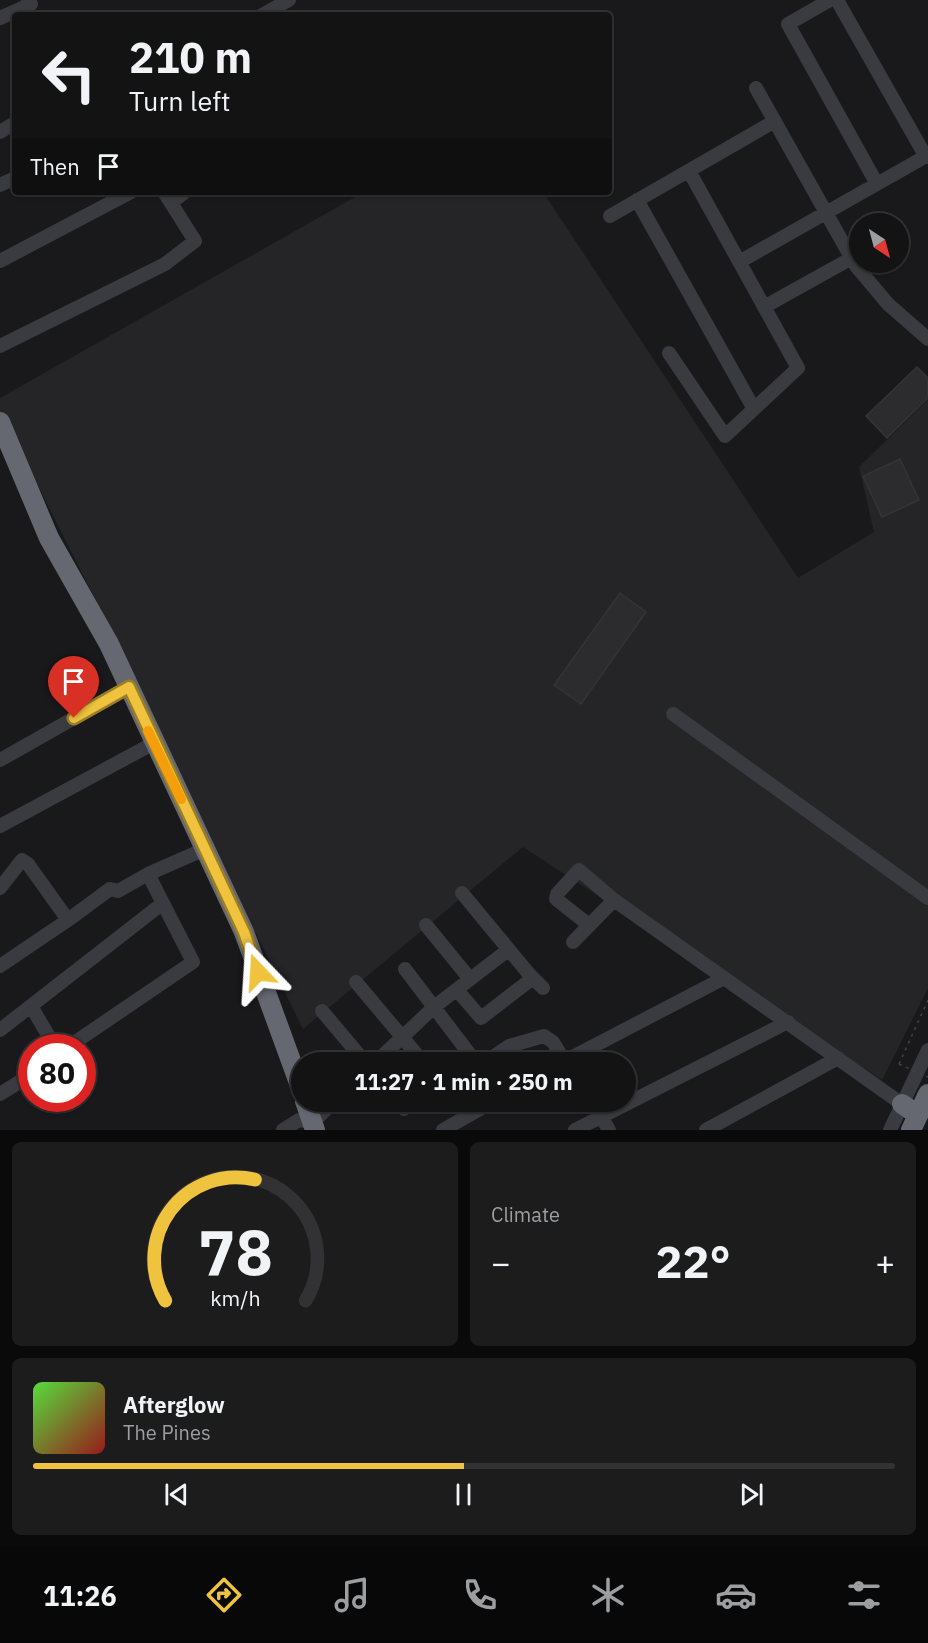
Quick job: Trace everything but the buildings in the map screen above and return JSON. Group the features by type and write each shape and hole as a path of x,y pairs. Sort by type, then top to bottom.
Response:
{"highway":[{"path":"0,422 49,538 89,605 244,932 291,1061"},
{"path":"910,1116 928,1094"}],"street":[{"path":"13,12 31,4 28,0"},
{"path":"267,12 289,0"},
{"path":"830,0 788,24 878,184"},
{"path":"739,262 927,156 837,0"},
{"path":"756,88 849,253"},
{"path":"610,216 775,121"},
{"path":"669,353 725,436 798,368 688,171"},
{"path":"0,261 125,195"},
{"path":"0,346 165,264 195,241 168,197"},
{"path":"637,201 753,409"},
{"path":"764,307 849,260"},
{"path":"864,273 888,304 928,339"},
{"path":"0,760 129,687"},
{"path":"673,714 928,898"},
{"path":"0,826 154,743"},
{"path":"0,966 110,889 118,891 148,874 205,849"},
{"path":"0,888 22,860 28,864 68,920"},
{"path":"589,925 556,898 574,872 579,870 614,900 838,1058 910,1116"},
{"path":"87,1034 193,962 148,874"},
{"path":"462,893 508,950 543,988"},
{"path":"573,942 614,900"},
{"path":"0,1030 163,903"},
{"path":"426,926 470,979"},
{"path":"387,1052 434,1007 508,950"},
{"path":"405,969 468,1052"},
{"path":"457,990 482,1018 530,981 529,974"},
{"path":"583,1052 724,978"},
{"path":"356,982 415,1052"},
{"path":"31,1006 47,1034"},
{"path":"322,1011 357,1052"},
{"path":"574,1130 788,1022"},
{"path":"500,1052 509,1046 544,1036 553,1042 558,1052"},
{"path":"890,1130 910,1116 928,1050"},
{"path":"706,1130 838,1058"},
{"path":"0,1094 18,1083"},
{"path":"283,1130 299,1120 314,1126 326,1112"},
{"path":"443,1130 475,1112"},
{"path":"600,1112 609,1130"}],"path":[{"path":"928,1000 899,1064 928,1077"}],"shaded area":[{"path":"359,195 545,195 798,578 874,532 859,467 928,400 928,988 882,1080 523,847 303,1029 146,711 124,656 0,411 0,398"}],"slow traffic":[{"path":"148,731 181,799"}],"route":[{"path":"74,718 129,687 244,932 258,972"}]}
